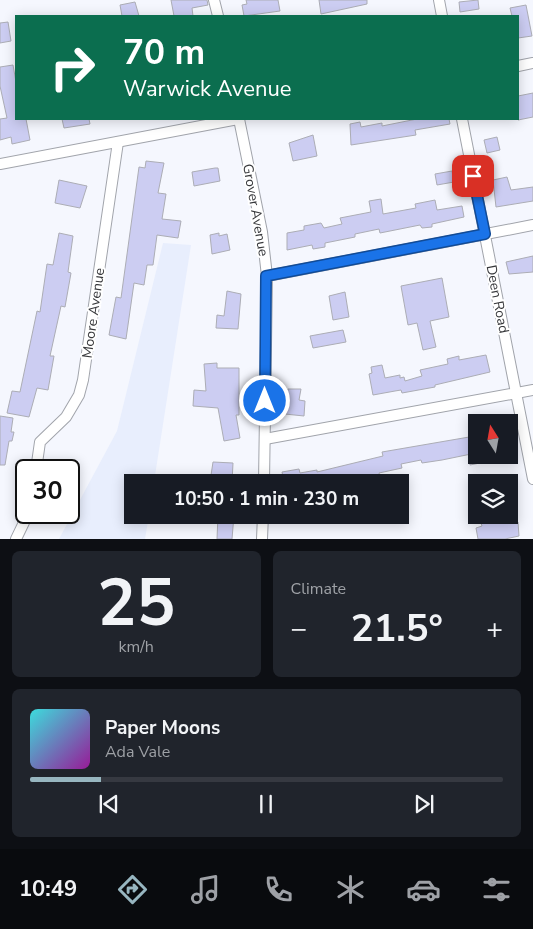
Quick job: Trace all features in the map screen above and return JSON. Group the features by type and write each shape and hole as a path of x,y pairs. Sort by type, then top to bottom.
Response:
{"street":[{"path":"214,0 218,15"},
{"path":"439,0 442,15"},
{"path":"519,66 533,63"},
{"path":"0,164 233,120"},
{"name":"Grover Avenue","path":"238,120 262,232 266,276 264,474"},
{"name":"Deen Road","path":"462,120 533,479"},
{"name":"Moore Avenue","path":"38,459 40,442 66,417 79,395 84,380 118,142"},
{"path":"266,276 533,225"},
{"path":"265,439 533,390"},
{"path":"16,539 23,524"},
{"path":"262,539 263,524"}],"shaded area":[{"path":"163,243 191,245 155,474 124,474 124,524 148,524 145,539 59,539 67,524 80,524 80,500 117,431"}],"building":[{"path":"171,0 207,0 208,5 192,8 193,15 174,15"},
{"path":"246,0 278,0 280,11 244,15 242,5 247,4"},
{"path":"319,0 367,0 367,4 321,14"},
{"path":"478,0 479,9 460,12 459,2"},
{"path":"135,2 139,15 122,15 120,5"},
{"path":"526,5 532,36 519,38 519,15 512,15 510,8"},
{"path":"8,22 11,41 0,43 0,23"},
{"path":"13,65 15,76 15,120 26,120 30,140 12,144 11,137 0,140 0,119 7,118 0,86 0,67"},
{"path":"533,93 533,117 519,120 519,96"},
{"path":"62,120 89,120 90,124 64,128"},
{"path":"412,120 449,120 450,124 415,130 416,135 351,145 350,124 360,122 361,127 382,123 382,126"},
{"path":"313,135 317,156 293,161 289,143"},
{"path":"497,137 500,150 487,153 484,140"},
{"path":"146,161 164,163 158,193 166,194 162,219 181,221 178,238 157,235 153,265 147,265 144,285 134,283 126,339 109,335 116,297 121,298 139,167 145,168"},
{"path":"218,168 220,181 194,186 192,172"},
{"path":"452,171 454,182 437,185 435,174"},
{"path":"507,177 511,190 533,187 533,201 496,207 493,180"},
{"path":"59,180 87,186 80,208 55,203"},
{"path":"381,199 383,214 416,208 415,204 435,200 437,210 462,206 464,217 432,224 432,227 422,228 420,225 380,233 379,229 355,234 355,237 325,243 325,247 313,249 312,245 287,250 287,233 304,230 304,226 321,223 324,228 342,224 340,218 371,212 369,201"},
{"path":"59,233 73,236 68,272 71,273 65,307 61,306 50,356 54,356 48,390 37,388 29,417 7,413 12,391 20,392 37,311 40,312 47,264 53,265"},
{"path":"219,233 219,236 227,234 230,250 212,254 210,235"},
{"path":"533,256 533,272 509,274 506,262"},
{"path":"442,278 449,317 430,321 436,347 423,350 417,323 408,325 401,286"},
{"path":"227,291 241,294 238,329 216,328 217,315 224,316"},
{"path":"345,292 349,317 333,320 329,296"},
{"path":"343,330 346,342 313,348 310,336"},
{"path":"486,355 490,372 435,385 435,387 402,393 401,390 373,395 369,374 372,373 371,367 382,365 385,378 400,375 400,378 404,377 405,381 422,376 420,370 448,364 447,359 459,356 459,360"},
{"path":"217,363 217,368 239,368 239,415 236,415 240,438 224,441 218,408 193,406 194,390 206,391 204,364"},
{"path":"288,389 301,389 299,400 305,401 304,416 285,414"},
{"path":"0,416 13,418 11,432 14,432 12,441 9,441 5,465 0,465"},
{"path":"468,437 468,455 422,463 421,460 401,464 402,468 379,474 282,474 282,472 299,469 300,473 317,470 317,472 383,456 382,452"},
{"path":"213,462 233,463 232,474 211,474"},
{"path":"518,522 519,536 505,539 478,539 476,528 482,526 481,524 518,524"},
{"path":"218,524 233,524 232,539 217,539"}],"route":[{"path":"265,401 266,276 485,234 473,176"}]}
